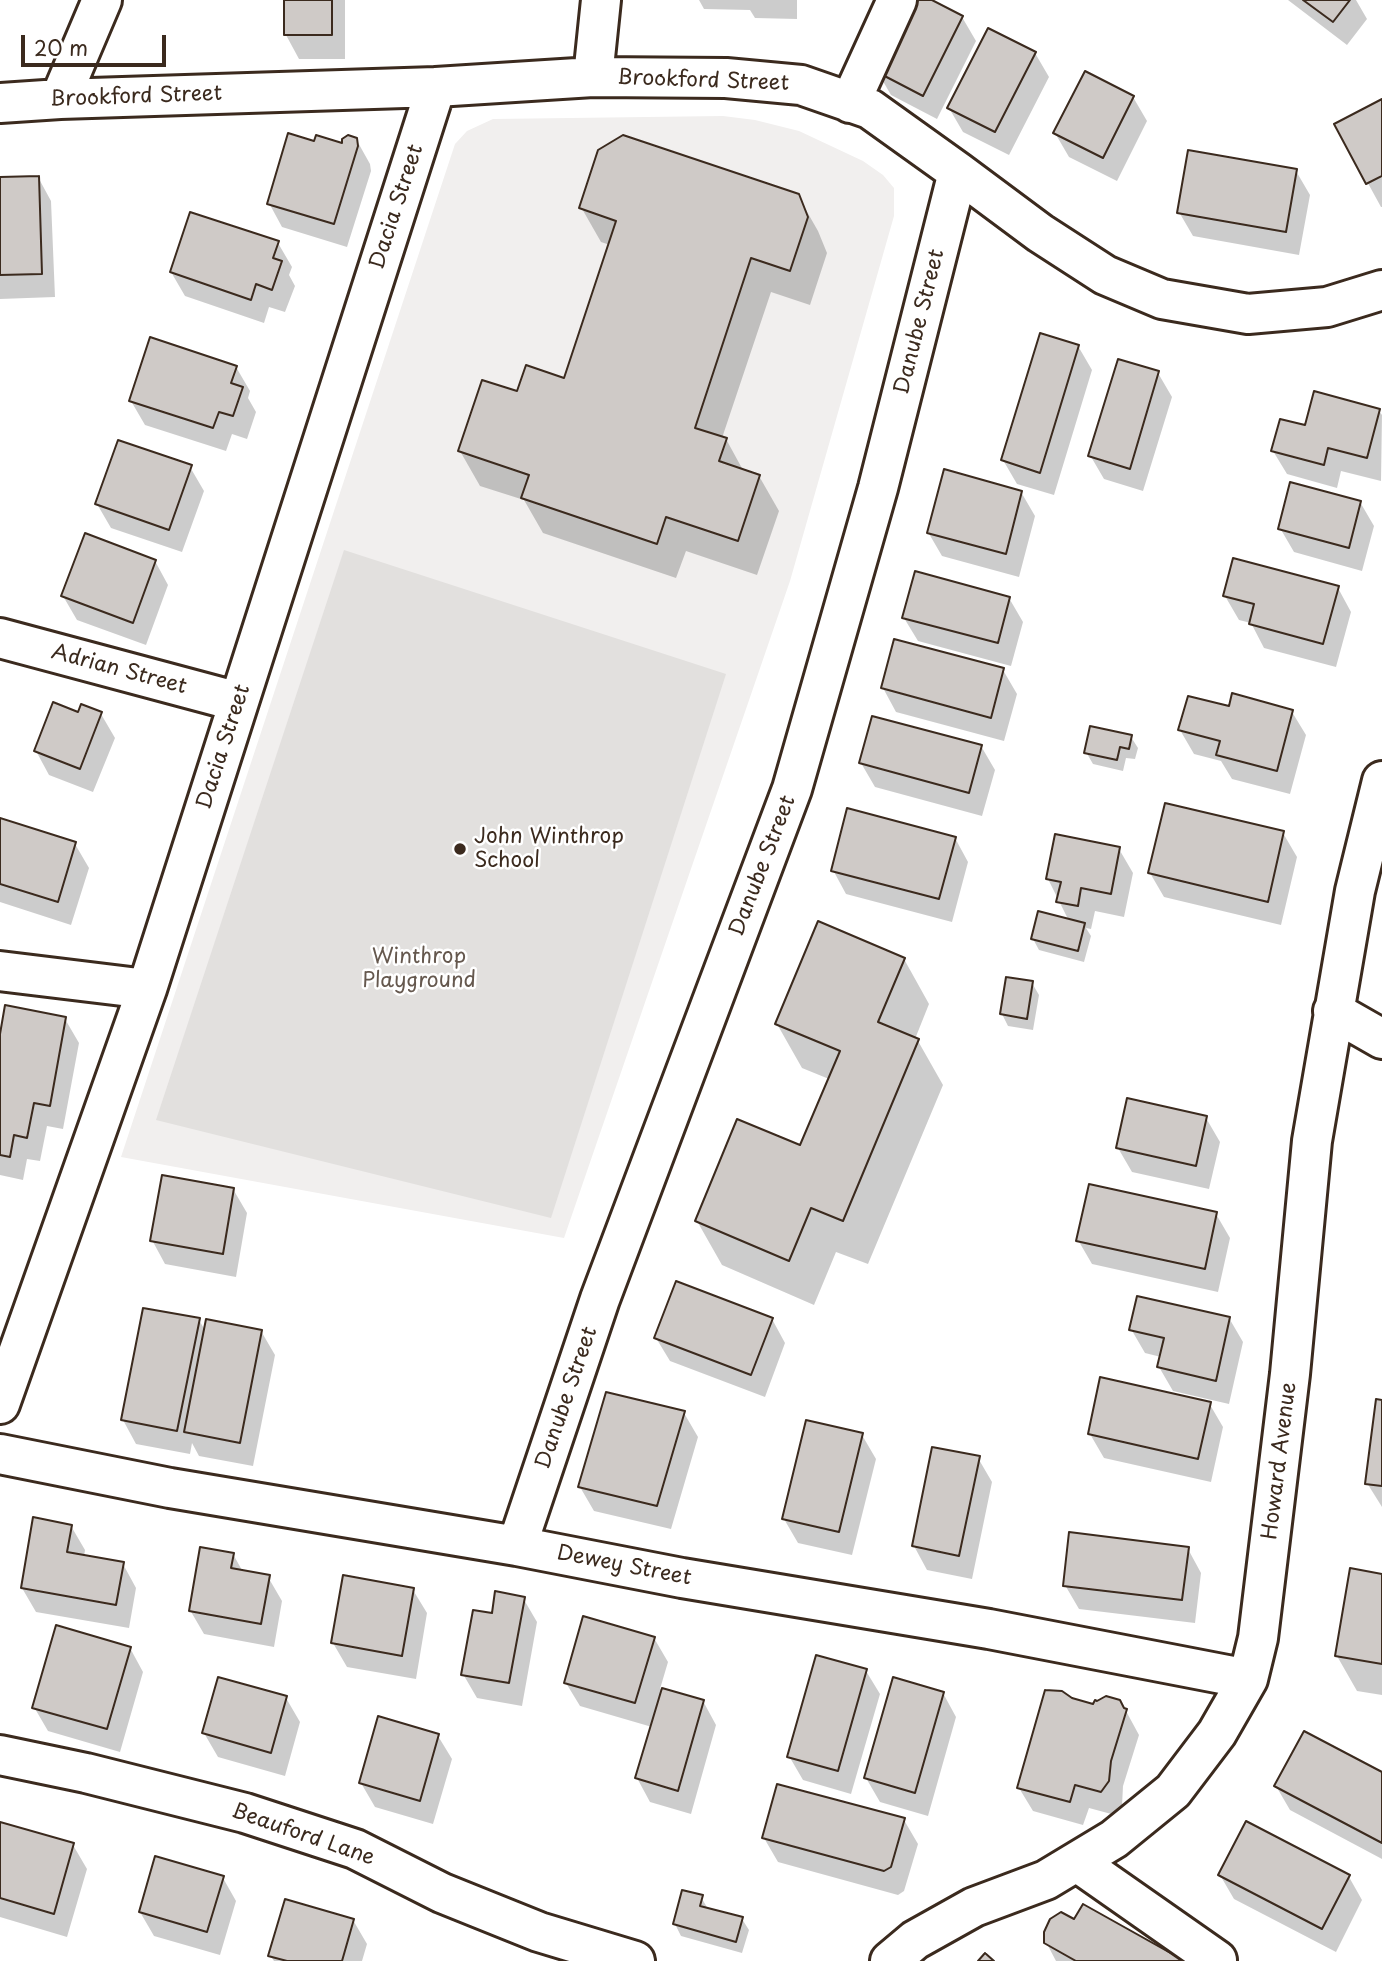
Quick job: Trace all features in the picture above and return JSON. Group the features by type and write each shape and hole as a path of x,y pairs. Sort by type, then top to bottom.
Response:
{"street":[{"path":"60,99 102,0"},
{"path":"593,77 601,0"},
{"path":"850,103 897,0"},
{"name":"Brookford Street","path":"0,103 436,86 593,77 726,78 802,85 870,109 1040,233 1105,275 1162,299 1248,314 1327,307 1382,290"},
{"name":"Dacia Street","path":"0,1404 147,989 436,86"},
{"name":"Danube Street","path":"517,1545 600,1299 792,789 878,488 958,172"},
{"name":"Adrian Street","path":"0,638 239,702"},
{"name":"Howard Avenue","path":"890,1961 915,1940 974,1908 1046,1880 1114,1839 1172,1791 1217,1733 1248,1679 1258,1638 1290,1374 1312,1141 1355,891 1382,781"},
{"path":"0,971 147,989"},
{"path":"1333,1011 1382,1039"},
{"name":"Dewey Street","path":"0,1454 170,1488 517,1545 682,1578 989,1629 1248,1679"},
{"name":"Beauford Lane","path":"0,1755 86,1773 270,1821 355,1849 442,1893 539,1932 635,1961"},
{"path":"1077,1862 1217,1960"}],"shaded area":[{"name":"John Winthrop School","path":"723,116 755,120 799,131 863,161 883,175 894,188 894,216 790,581 564,1238 121,1157 455,144 467,131 493,119"}],"green space":[{"name":"Winthrop Playground","path":"344,550 726,674 551,1218 156,1120"}],"building":[{"path":"284,0 332,0 332,35 284,35"},
{"path":"912,0 932,0 963,16 923,96 875,71"},
{"path":"1303,0 1350,0 1333,22"},
{"path":"988,28 1036,52 995,132 947,108"},
{"path":"1085,71 1134,96 1103,158 1053,133"},
{"path":"1382,99 1382,176 1366,184 1334,124"},
{"path":"288,133 314,141 316,135 342,143 342,139 348,135 357,138 358,146 334,224 267,204"},
{"path":"623,135 799,194 808,217 790,271 751,258 695,428 727,438 719,461 760,475 738,541 666,517 657,544 521,498 529,475 458,451 482,380 517,391 526,365 564,378 616,221 579,208 598,150"},
{"path":"1188,150 1297,169 1286,232 1177,213"},
{"path":"39,176 42,274 0,275 0,177"},
{"path":"190,212 279,241 273,258 282,261 272,290 256,284 251,300 170,272"},
{"path":"1040,333 1079,345 1040,473 1001,460"},
{"path":"150,337 237,366 231,383 243,387 233,416 219,412 213,428 129,401"},
{"path":"1118,359 1159,371 1130,469 1088,456"},
{"path":"1314,391 1380,409 1367,458 1328,448 1324,465 1271,451 1280,419 1305,425"},
{"path":"118,440 192,465 169,530 95,504"},
{"path":"944,469 1022,491 1006,554 927,533"},
{"path":"1290,482 1361,501 1349,548 1278,529"},
{"path":"85,533 156,560 133,623 61,596"},
{"path":"1233,558 1339,586 1323,644 1249,624 1254,604 1223,596"},
{"path":"915,571 1010,597 998,643 902,618"},
{"path":"894,639 1004,668 991,718 881,688"},
{"path":"1232,693 1293,710 1277,771 1216,755 1220,741 1178,730 1188,696 1229,706"},
{"path":"53,702 78,712 81,704 102,712 80,769 34,751"},
{"path":"872,716 982,745 969,793 859,763"},
{"path":"1090,726 1132,735 1129,749 1120,747 1117,760 1084,753"},
{"path":"1165,803 1284,831 1268,902 1148,873"},
{"path":"847,808 956,837 939,899 831,871"},
{"path":"0,818 76,842 58,902 0,884"},
{"path":"1055,834 1120,847 1111,894 1081,888 1078,906 1056,902 1061,882 1046,879"},
{"path":"1038,911 1085,923 1078,951 1031,939"},
{"path":"818,921 905,958 878,1022 919,1039 843,1221 811,1208 789,1261 695,1221 737,1119 800,1145 840,1051 775,1024"},
{"path":"1006,977 1033,981 1027,1019 1000,1014"},
{"path":"5,1005 66,1017 50,1106 34,1103 27,1138 14,1135 10,1157 0,1155 0,1034"},
{"path":"1127,1098 1207,1116 1196,1166 1116,1148"},
{"path":"162,1175 234,1188 223,1254 150,1241"},
{"path":"1089,1184 1217,1212 1205,1269 1076,1241"},
{"path":"676,1281 773,1318 751,1375 654,1338"},
{"path":"1137,1296 1230,1317 1216,1381 1157,1367 1164,1338 1129,1330"},
{"path":"143,1308 200,1318 177,1431 121,1420"},
{"path":"206,1319 262,1330 240,1443 184,1432"},
{"path":"1100,1377 1211,1402 1198,1459 1088,1434"},
{"path":"606,1392 685,1411 657,1506 578,1487"},
{"path":"1376,1399 1382,1400 1382,1486 1365,1484"},
{"path":"806,1420 863,1433 839,1532 782,1519"},
{"path":"932,1447 980,1456 959,1556 912,1546"},
{"path":"33,1517 72,1525 67,1552 124,1562 116,1605 21,1588"},
{"path":"1069,1532 1189,1547 1182,1600 1063,1586"},
{"path":"200,1547 234,1553 231,1568 270,1575 261,1624 189,1611"},
{"path":"1350,1568 1382,1574 1382,1664 1335,1656"},
{"path":"343,1575 414,1588 402,1656 331,1643"},
{"path":"495,1591 525,1597 509,1683 461,1675 473,1610 492,1613"},
{"path":"583,1616 655,1637 635,1703 564,1683"},
{"path":"56,1625 131,1647 107,1729 32,1708"},
{"path":"816,1655 867,1669 838,1771 787,1757"},
{"path":"218,1677 287,1696 271,1753 202,1733"},
{"path":"893,1677 944,1692 915,1793 864,1778"},
{"path":"662,1688 704,1700 678,1791 635,1778"},
{"path":"1045,1690 1062,1691 1072,1698 1093,1704 1095,1700 1106,1696 1120,1700 1127,1709 1111,1761 1109,1781 1101,1792 1075,1785 1070,1802 1017,1788"},
{"path":"378,1716 439,1734 420,1801 359,1783"},
{"path":"1304,1731 1382,1772 1382,1843 1274,1786"},
{"path":"777,1784 905,1818 891,1867 884,1871 762,1838"},
{"path":"1246,1821 1350,1875 1322,1929 1218,1875"},
{"path":"0,1822 74,1843 54,1914 0,1898"},
{"path":"155,1856 224,1876 207,1932 139,1912"},
{"path":"682,1890 703,1895 700,1906 743,1917 736,1942 673,1924"},
{"path":"285,1899 354,1919 342,1961 287,1961 268,1956"},
{"path":"1083,1904 1185,1961 1076,1961 1044,1943 1044,1932 1050,1919 1061,1912 1074,1919"},
{"path":"985,1953 994,1961 978,1961"}],"place":[{"name":"John Winthrop School","path":"460,849"}]}
